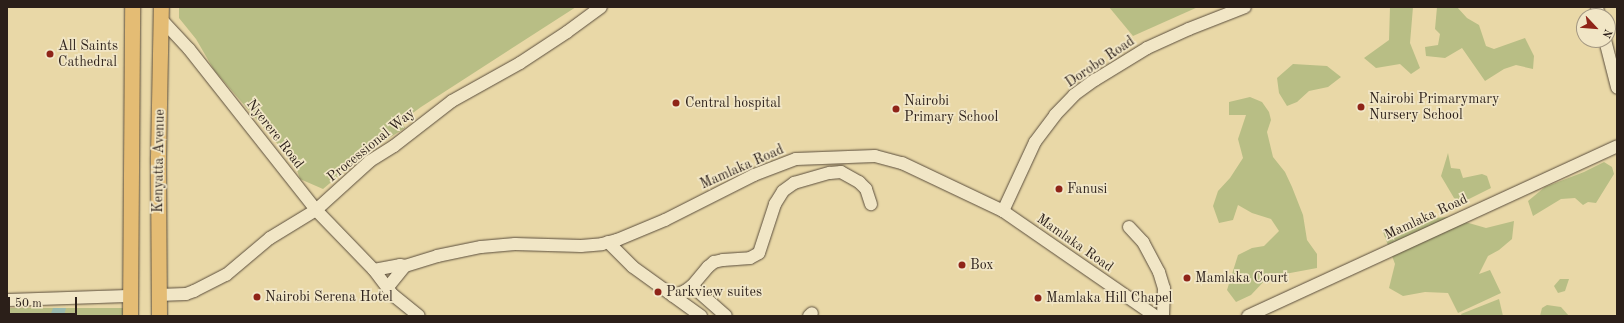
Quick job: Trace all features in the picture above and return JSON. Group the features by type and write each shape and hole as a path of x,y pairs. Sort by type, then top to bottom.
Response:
{"main road":[{"name":"Kenyatta Avenue","path":"130,316 132,7"},
{"name":"Kenyatta Avenue","path":"159,316 158,157 161,13"}],"street":[{"name":"Processional Way","path":"158,295 186,294 209,285 226,275 270,238 316,210 370,161 394,146 452,101 520,63 567,32 601,7"},
{"name":"Dorobo Road","path":"1003,211 1035,142 1054,115 1074,95 1095,80 1148,48 1189,29 1245,7"},
{"name":"Nyerere Road","path":"161,13 316,210 374,270 393,295 419,316"},
{"path":"1607,48 1617,87"},
{"name":"Mamlaka Road","path":"1248,316 1617,146"},
{"name":"Mamlaka Road","path":"374,270 400,265 405,266 437,256 481,246 515,244 581,246 608,242 665,220 766,170 796,159 810,157 870,156 886,158 926,174 1003,211 1155,316"},
{"path":"673,296 692,286 714,262 750,258 759,253 775,204 783,191 794,183 830,172 841,172 859,182 866,189 871,204"},
{"path":"1129,227 1144,242 1159,272 1164,288 1163,316"},
{"path":"608,242 633,267 701,316"},
{"path":"388,287 405,266"},
{"path":"692,286 726,316"},
{"path":"7,300 129,296"}],"green space":[{"path":"179,7 576,7 421,107 402,121 405,128 367,152 323,189 300,179 295,164 214,70 196,39 179,18"},
{"path":"1109,7 1198,7 1133,36"},
{"path":"1390,7 1413,7 1410,43 1420,68 1411,74 1400,64 1376,68 1364,58 1389,40"},
{"path":"1437,7 1457,7 1467,18 1479,25 1486,46 1494,49 1525,38 1534,56 1533,69 1516,65 1504,69 1485,81 1462,48 1445,58 1426,56 1425,47 1438,45 1440,34 1435,29"},
{"path":"1293,64 1327,66 1341,77 1328,87 1309,91 1297,102 1287,106 1279,93 1277,78"},
{"path":"1250,97 1262,102 1269,112 1271,120 1267,132 1273,157 1285,172 1292,187 1303,215 1307,240 1317,254 1317,268 1268,277 1251,295 1236,302 1227,290 1238,255 1252,248 1264,246 1279,231 1271,219 1252,213 1238,205 1233,220 1219,223 1213,206 1218,191 1230,178 1243,158 1238,139 1246,115 1229,115 1229,102"},
{"path":"1448,153 1451,168 1460,169 1463,178 1482,174 1487,176 1491,188 1463,202 1454,198 1441,176"},
{"path":"1604,162 1612,167 1614,174 1596,203 1588,202 1583,205 1575,198 1561,199 1533,216 1528,201 1545,187 1584,172"},
{"path":"1448,217 1486,228 1514,221 1512,239 1499,250 1488,256 1479,274 1490,270 1501,293 1458,313 1448,293 1425,292 1403,296 1389,288 1395,264 1383,232 1433,218"},
{"path":"1560,279 1569,279 1565,291 1558,293 1554,286"},
{"path":"1499,299 1503,316 1462,316 1461,314"},
{"path":"1547,305 1561,307 1569,316 1540,316 1542,308"},
{"path":"7,308 123,308 123,316 7,316"}],"water":[{"path":"53,308 66,308 64,316 50,316"}],"place":[{"name":"All Saints Cathedral","path":"50,54"},
{"name":"Central hospital","path":"676,103"},
{"name":"Nairobi Primarymary Nursery School","path":"1361,107"},
{"name":"Nairobi Primary School","path":"896,109"},
{"name":"Fanusi","path":"1059,189"},
{"name":"Box","path":"962,265"},
{"name":"Mamlaka Court","path":"1187,278"},
{"name":"Parkview suites","path":"658,292"},
{"name":"Nairobi Serena Hotel","path":"257,297"},
{"name":"Mamlaka Hill Chapel","path":"1038,298"}]}
